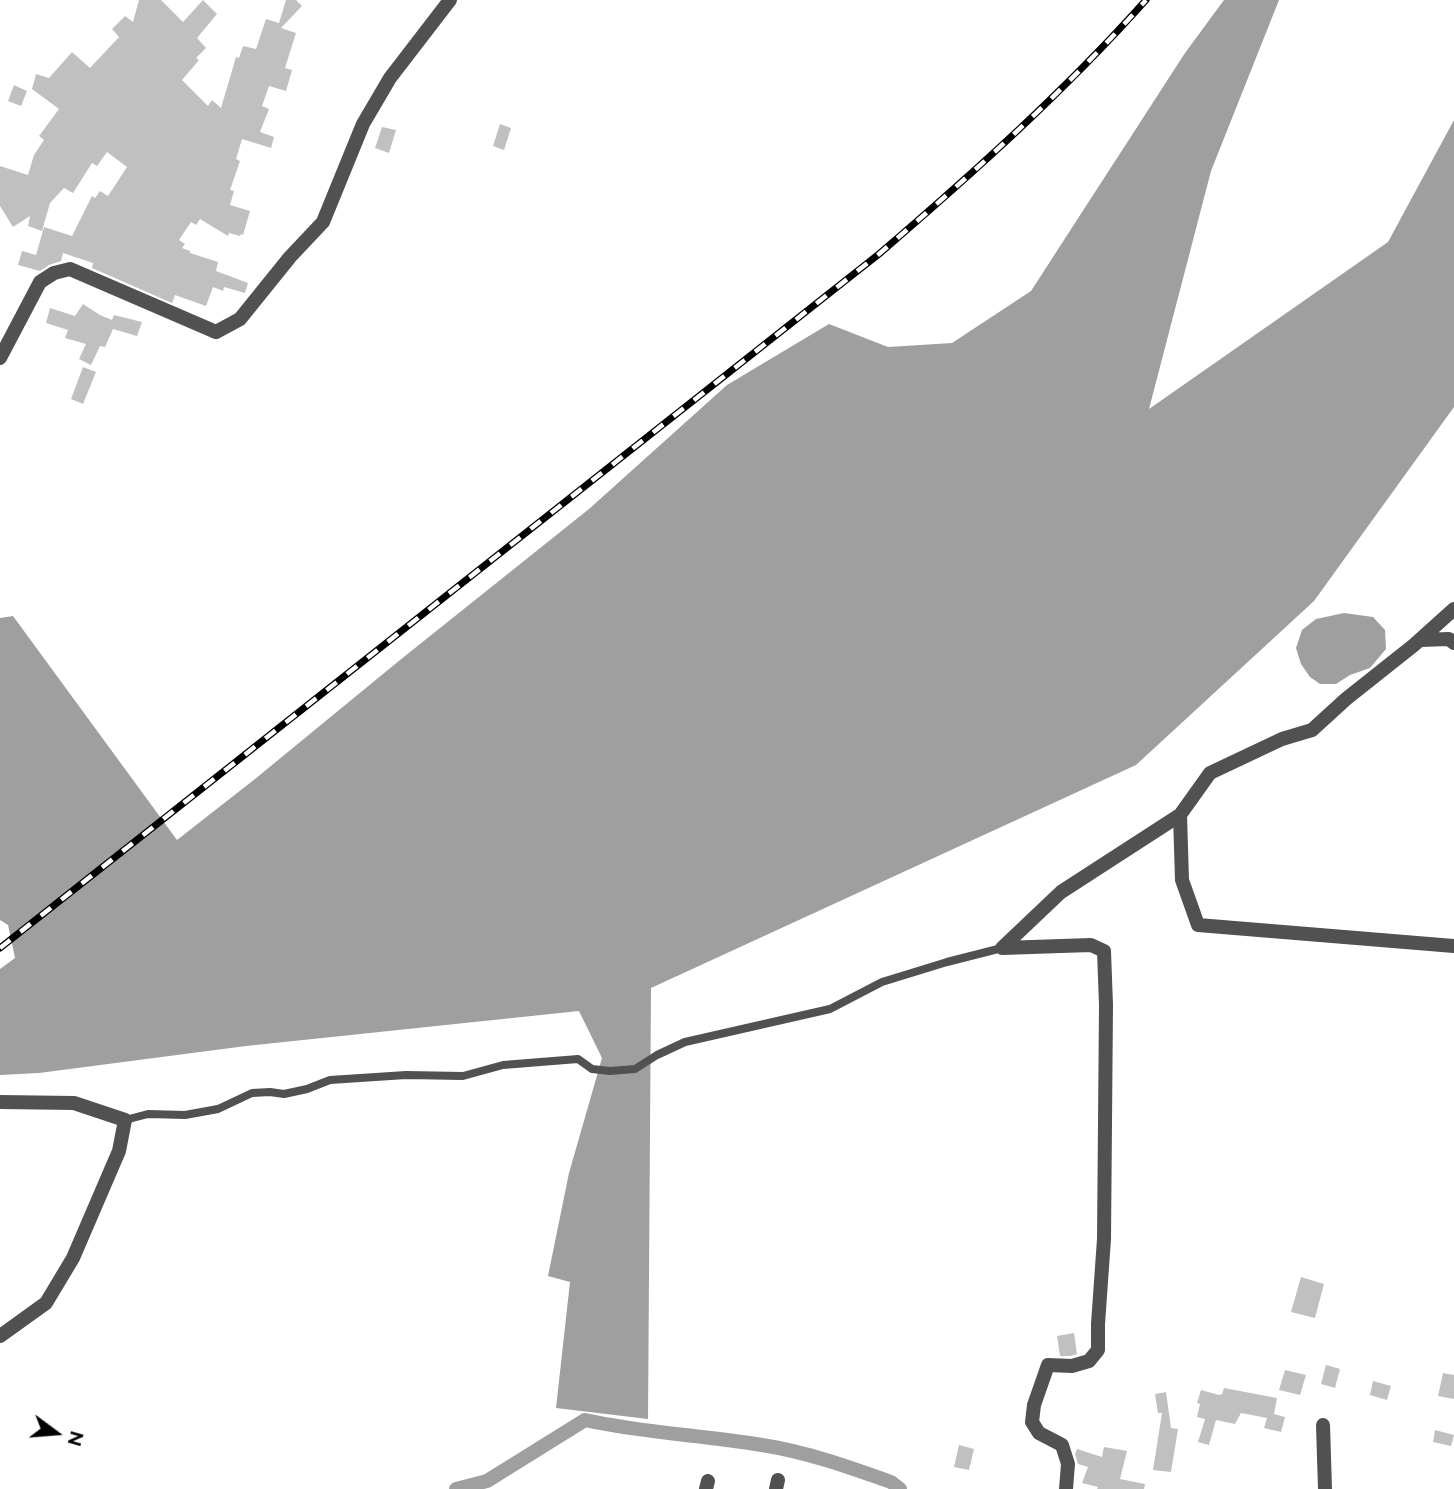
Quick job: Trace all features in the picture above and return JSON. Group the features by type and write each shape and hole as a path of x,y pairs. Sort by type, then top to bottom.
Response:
{"street":[{"path":"0,358 40,282 54,273 70,269 216,332 240,319 290,257 323,222 363,124 390,78 450,0"},
{"path":"1002,948 1060,892 1180,815 1210,773 1282,740 1312,730 1454,609"},
{"path":"1420,640 1450,639 1454,643"},
{"path":"1180,815 1182,880 1198,925 1454,946"},
{"path":"1002,948 1091,945 1104,951 1104,1240 1098,1350 1089,1361 1072,1366 1048,1365 1034,1405 1032,1422 1039,1433 1062,1446 1068,1464 1066,1489"},
{"path":"0,1102 74,1103 125,1120 119,1151 73,1258 46,1303 0,1336"},
{"path":"1323,1425 1325,1489"}],"lane":[{"path":"125,1120 148,1114 185,1115 218,1109 252,1093 270,1091 284,1094 330,1080 406,1075 463,1076 503,1065 578,1059 592,1069 635,1069 685,1042 830,1009 882,982 1002,948"}],"shaded area":[{"path":"1224,0 1279,0 1211,171 1149,409 1388,242 1454,120 1454,407 1314,601 1136,765 651,988 648,1419 556,1408 570,1282 548,1276 569,1173 602,1058 579,1011 246,1046 39,1073 0,1075 0,969 15,958 8,925 0,920 0,618 13,616 177,840 589,509 727,385 829,324 888,347 952,343 1031,291 1185,53"},
{"path":"1344,613 1373,617 1385,630 1386,649 1370,668 1350,675 1336,684 1320,684 1310,677 1301,664 1296,648 1302,630 1316,619"}],"building":[{"path":"139,0 161,0 183,22 203,0 217,14 197,38 206,48 182,80 208,106 212,100 221,108 236,57 239,58 243,46 256,49 266,19 279,23 286,0 296,0 302,6 281,28 296,33 285,68 292,70 286,91 269,86 262,106 269,109 260,132 274,137 271,148 242,139 236,159 240,161 230,190 234,191 230,205 250,211 243,235 229,233 228,236 200,219 196,225 191,222 179,240 185,244 182,248 190,253 218,262 216,271 248,283 245,293 213,287 206,306 175,295 172,303 92,268 93,263 63,253 61,261 40,271 18,265 22,251 36,255 44,227 72,236 92,196 95,198 100,191 108,196 127,167 107,152 97,166 92,163 73,193 64,188 50,203 42,231 28,226 30,216 13,227 0,206 0,166 28,175 34,155 44,140 39,136 59,109 32,89 36,74 49,78 72,52 90,68 119,37 112,29 125,16 133,22"},
{"path":"14,85 27,91 21,106 8,101"},
{"path":"500,124 511,128 504,150 493,146"},
{"path":"382,127 396,130 389,153 375,148"},
{"path":"83,304 112,320 114,315 142,322 137,336 113,329 105,347 100,346 91,365 79,359 86,344 65,338 68,330 46,323 50,308 75,316"},
{"path":"83,367 96,372 83,404 71,399"},
{"path":"1301,1277 1324,1284 1315,1318 1291,1312"},
{"path":"1074,1333 1077,1354 1060,1356 1057,1336"},
{"path":"1326,1365 1340,1369 1335,1388 1321,1384"},
{"path":"1285,1370 1306,1375 1300,1395 1279,1390"},
{"path":"1443,1373 1454,1375 1454,1399 1438,1396"},
{"path":"1373,1381 1391,1386 1387,1400 1370,1395"},
{"path":"1224,1388 1277,1398 1274,1414 1285,1417 1281,1432 1264,1428 1267,1418 1241,1413 1235,1424 1216,1420 1209,1445 1198,1442 1205,1419 1197,1417 1201,1390 1219,1395"},
{"path":"1166,1392 1171,1428 1178,1429 1171,1472 1153,1470 1162,1413 1158,1413 1155,1394"},
{"path":"1435,1430 1454,1435 1451,1446 1433,1442"},
{"path":"959,1445 974,1449 969,1470 954,1467"},
{"path":"1104,1447 1127,1451 1120,1479 1145,1484 1144,1489 1097,1489 1098,1487 1082,1483 1088,1467 1078,1464 1075,1454 1077,1449 1102,1457"}],"waterway":[{"path":"456,1489 487,1481 585,1420 779,1448 859,1471 891,1482 900,1489"}],"railway":[{"path":"0,948 879,254 1017,132 1146,0"}]}
